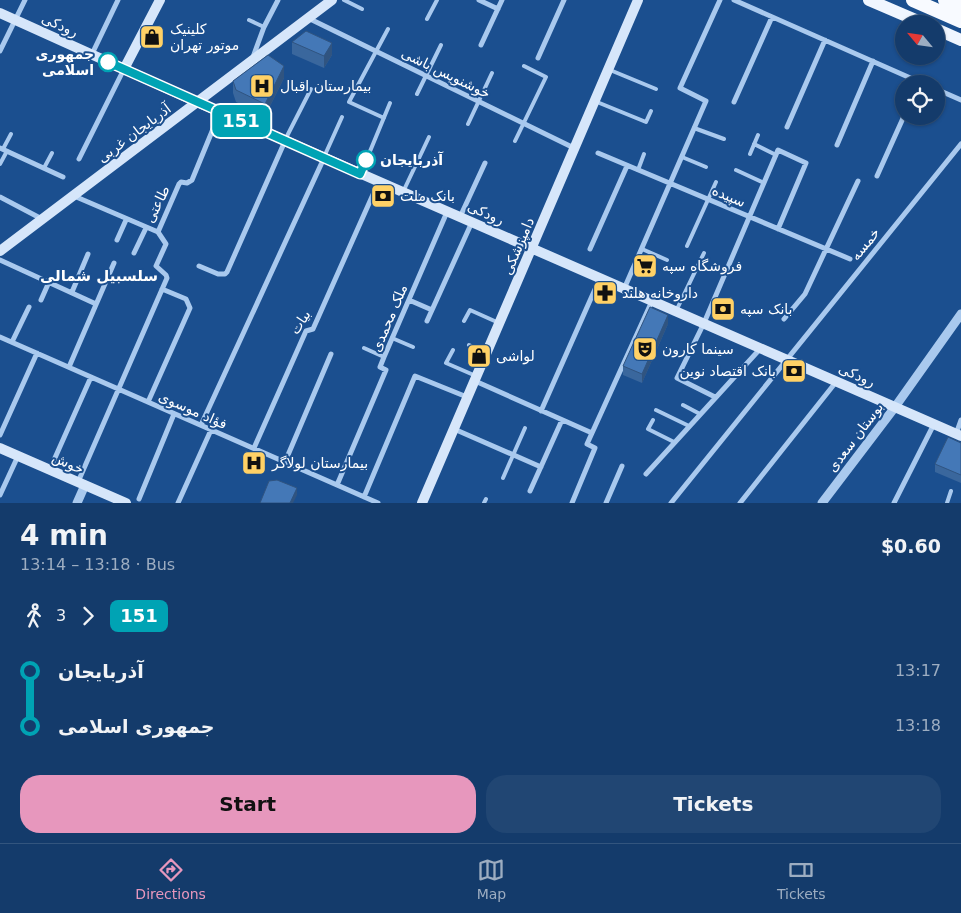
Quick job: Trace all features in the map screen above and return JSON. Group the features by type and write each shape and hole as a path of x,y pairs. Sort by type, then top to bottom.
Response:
{"highway":[{"path":"913,0 961,21"},
{"path":"945,0 961,7"}],"main road":[{"path":"124,69 160,0"},
{"name":"آذربایجان غربی","path":"0,252 4,242 43,219 332,0"},
{"name":"دامپزشکی","path":"424,502 638,0"},
{"path":"869,0 905,15"},
{"path":"891,0 913,15"},
{"name":"رودکی","path":"0,13 360,174 958,435"},
{"path":"945,33 961,40"},
{"name":"خوش","path":"0,448 126,503"}],"street":[{"path":"0,51 25,0"},
{"path":"91,54 118,0"},
{"path":"252,60 264,27 277,0"},
{"path":"479,0 498,9"},
{"path":"481,45 502,0"},
{"path":"538,58 564,0"},
{"path":"624,289 706,101 680,88 720,0"},
{"path":"734,0 904,75"},
{"path":"734,102 772,17"},
{"name":"خوشنویس باشی","path":"308,18 574,148"},
{"path":"787,127 825,40"},
{"path":"837,145 873,61"},
{"path":"79,159 124,69"},
{"path":"945,93 961,100"},
{"name":"طاعتی","path":"73,196 158,232 180,182 192,180 220,112"},
{"path":"877,176 900,125"},
{"path":"199,266 218,274 227,272 285,140"},
{"name":"خمسه","path":"671,503 961,144"},
{"path":"3,149 63,177"},
{"path":"715,397 677,378 704,323 779,151 806,163 778,229"},
{"name":"سپیده","path":"598,154 850,259"},
{"path":"201,425 324,157"},
{"path":"460,217 485,163"},
{"path":"590,249 627,166"},
{"path":"784,319 805,294 858,180"},
{"name":"بیات","path":"254,448 306,330 313,329 379,181"},
{"path":"0,197 43,219"},
{"name":"ملک محمدی","path":"337,485 386,370 380,367 384,357 448,212"},
{"path":"117,240 126,220"},
{"path":"426,321 472,222"},
{"path":"134,252 146,228"},
{"path":"77,503 81,484 167,277 156,266 166,244 158,232"},
{"path":"72,292 88,254"},
{"path":"0,260 96,304"},
{"path":"69,367 114,263"},
{"path":"541,410 600,278"},
{"path":"41,300 49,282"},
{"path":"148,402 190,308 186,299 162,289"},
{"path":"409,300 432,310"},
{"path":"572,503 596,448 587,444 652,301"},
{"path":"12,342 28,307"},
{"name":"بوستان سعدی","path":"822,503 895,407 961,314"},
{"name":"فؤاد موسوی","path":"0,337 378,503"},
{"path":"646,474 760,348"},
{"path":"0,435 38,353"},
{"path":"285,462 331,354"},
{"path":"364,497 415,376 468,398"},
{"path":"50,470 91,377"},
{"path":"475,379 592,433"},
{"path":"740,503 836,381"},
{"path":"139,499 174,414"},
{"path":"530,491 562,420"},
{"path":"958,435 961,420"},
{"path":"894,503 934,424"},
{"path":"454,429 541,467"},
{"path":"178,503 211,430"},
{"path":"0,495 18,456"},
{"path":"606,503 622,466"}],"lane":[{"path":"344,0 362,9"},
{"path":"428,19 436,0"},
{"path":"249,20 264,27"},
{"path":"384,118 349,102 388,30"},
{"path":"417,94 441,45"},
{"path":"515,141 546,77 524,66"},
{"path":"608,69 656,89"},
{"path":"468,124 492,73"},
{"path":"285,140 311,89"},
{"path":"595,101 646,122 651,111"},
{"path":"360,174 390,103"},
{"path":"324,157 342,117"},
{"path":"694,128 724,139"},
{"path":"0,164 3,149 11,134"},
{"path":"750,154 758,135"},
{"path":"403,192 429,137"},
{"path":"754,144 776,155"},
{"path":"44,168 52,153"},
{"path":"638,170 644,154"},
{"path":"682,157 706,167"},
{"path":"736,170 764,183"},
{"path":"687,246 716,182"},
{"path":"642,249 667,260"},
{"path":"676,312 704,253"},
{"path":"464,322 470,310 500,324"},
{"path":"392,338 413,347"},
{"path":"469,345 486,353"},
{"path":"364,348 384,357"},
{"path":"453,350 446,363 475,379"},
{"path":"683,405 700,414"},
{"path":"656,410 689,426"},
{"path":"652,420 648,429 674,442"},
{"path":"503,478 525,428"},
{"path":"946,503 951,491"}],"building":[{"path":"306,31 332,43 324,56 292,42"},
{"path":"268,55 284,66 265,104 236,90 233,81"},
{"name":"سینما کارون","path":"650,307 668,315 642,374 623,366"},
{"path":"948,437 961,443 961,475 935,464"},
{"path":"277,480 297,488 290,503 260,503 269,481"}],"bus line":[{"name":"151","path":"108,62 360,174 366,160"}],"place":[{"name":"کلینیک موتور تهران","path":"152,37"},
{"name":"جمهوری اسلامی","path":"108,62"},
{"name":"بیمارستان اقبال","path":"262,86"},
{"name":"آذربایجان","path":"366,160"},
{"name":"بانک ملت","path":"383,196"},
{"name":"فروشگاه سپه","path":"645,266"},
{"name":"داروخانه هلند","path":"605,293"},
{"name":"بانک سپه","path":"723,309"},
{"name":"سینما کارون","path":"645,349"},
{"name":"لواشی","path":"479,356"},
{"name":"بانک اقتصاد نوین","path":"794,371"},
{"name":"بیمارستان لولاگر","path":"254,463"}],"district":[{"name":"سلسبیل شمالی","path":"99,276"}]}
